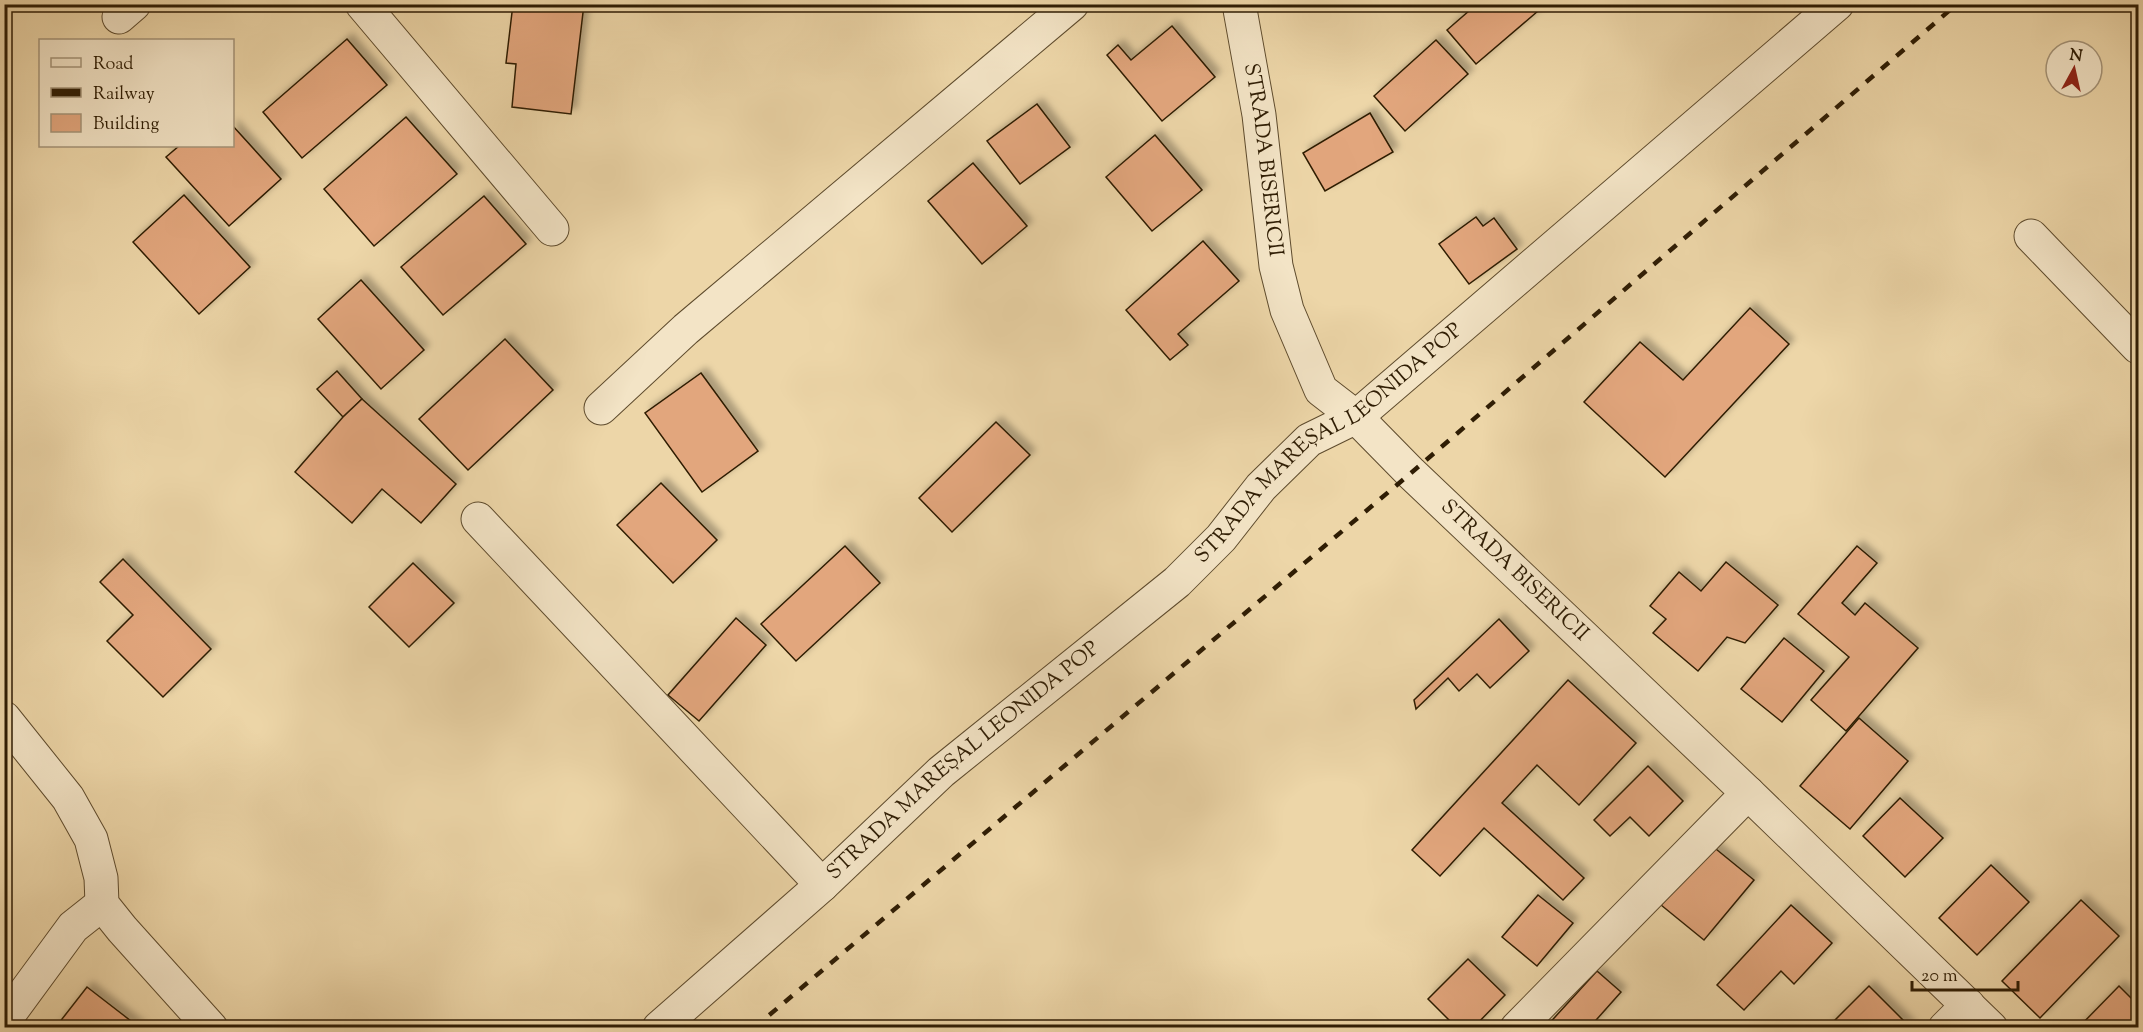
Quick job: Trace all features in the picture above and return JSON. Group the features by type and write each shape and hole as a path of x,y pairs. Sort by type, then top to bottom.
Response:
{"street":[{"path":"362,4 552,229"},
{"path":"601,408 686,329 1072,4"},
{"name":"STRADA BISERICII","path":"1239,4 1259,115 1276,266 1287,310 1321,390 1356,417 1411,473 1748,793 1956,1016 1991,1028"},
{"name":"STRADA MAREȘAL LEONIDA POP","path":"658,1028 822,885 941,772 1177,582 1221,538 1261,487 1309,440 1356,417 1837,4"},
{"path":"2031,236 2139,347"},
{"name":"STRADA MAREȘAL LEONIDA POP","path":"478,519 822,885"},
{"path":"4,718 69,798 91,839 101,879 102,904 211,1028"},
{"path":"1517,1028 1748,793"},
{"path":"4,1021 73,927 102,904"}],"building":[{"path":"513,4 584,4 571,114 512,107 516,64 506,63"},
{"path":"1477,4 1532,4 1538,11 1476,64 1447,30"},
{"path":"1172,26 1215,77 1162,121 1107,55 1118,45 1131,60"},
{"path":"347,39 387,85 302,158 263,112"},
{"path":"1436,40 1468,74 1405,131 1374,96"},
{"path":"1037,104 1070,147 1020,184 987,141"},
{"path":"1370,113 1393,152 1325,191 1303,153"},
{"path":"406,117 457,174 374,246 324,189"},
{"path":"234,127 281,179 229,226 166,157 178,147 234,147"},
{"path":"1155,135 1202,190 1152,231 1106,177"},
{"path":"973,163 1027,226 982,264 928,201"},
{"path":"184,195 250,267 199,314 133,242"},
{"path":"484,196 526,244 443,315 401,267"},
{"path":"1476,217 1483,226 1494,218 1517,249 1469,284 1439,244"},
{"path":"1203,241 1239,281 1178,334 1188,345 1170,360 1126,310"},
{"path":"361,280 424,350 381,389 318,319"},
{"path":"1750,308 1789,344 1665,477 1584,402 1640,342 1683,380"},
{"path":"505,339 553,390 468,470 419,419"},
{"path":"337,371 362,399 343,417 317,389"},
{"path":"701,373 758,451 702,492 645,413"},
{"path":"362,399 456,484 421,523 382,489 352,523 295,472 343,417"},
{"path":"996,422 1030,455 952,532 919,498"},
{"path":"661,483 717,540 673,583 617,525"},
{"path":"845,546 880,583 796,661 761,624"},
{"path":"1857,546 1877,563 1842,603 1855,615 1865,603 1918,648 1846,731 1811,700 1849,657 1798,614"},
{"path":"123,559 211,649 163,697 107,641 133,615 100,582"},
{"path":"1726,562 1778,605 1745,643 1727,637 1698,671 1653,633 1666,619 1650,606 1679,572 1701,591"},
{"path":"413,563 454,603 409,647 369,607"},
{"path":"736,618 766,645 699,721 668,695"},
{"path":"1499,619 1529,651 1490,688 1477,674 1459,691 1448,678 1416,709 1414,700"},
{"path":"1784,638 1824,671 1782,722 1741,689"},
{"path":"1568,680 1636,743 1579,805 1537,765 1502,803 1584,878 1563,900 1484,828 1440,876 1412,850"},
{"path":"1859,718 1908,761 1850,829 1800,786"},
{"path":"1648,766 1683,801 1649,836 1630,817 1610,836 1594,820"},
{"path":"1900,798 1943,838 1905,877 1863,836"},
{"path":"1711,845 1754,880 1704,940 1661,905"},
{"path":"1991,865 2029,902 1977,955 1939,918"},
{"path":"1538,895 1573,923 1537,966 1502,937"},
{"path":"2081,900 2119,936 2040,1018 2002,981"},
{"path":"1791,905 1832,943 1794,984 1781,971 1744,1010 1717,985"},
{"path":"1468,959 1505,995 1473,1028 1457,1028 1428,999"},
{"path":"1597,971 1621,992 1589,1028 1545,1028"},
{"path":"1869,986 1911,1028 1827,1028"},
{"path":"2119,986 2138,1005 2138,1028 2078,1028"},
{"path":"87,987 140,1028 55,1028"}],"railway":[{"path":"754,1028 1411,473 1957,4"}]}
